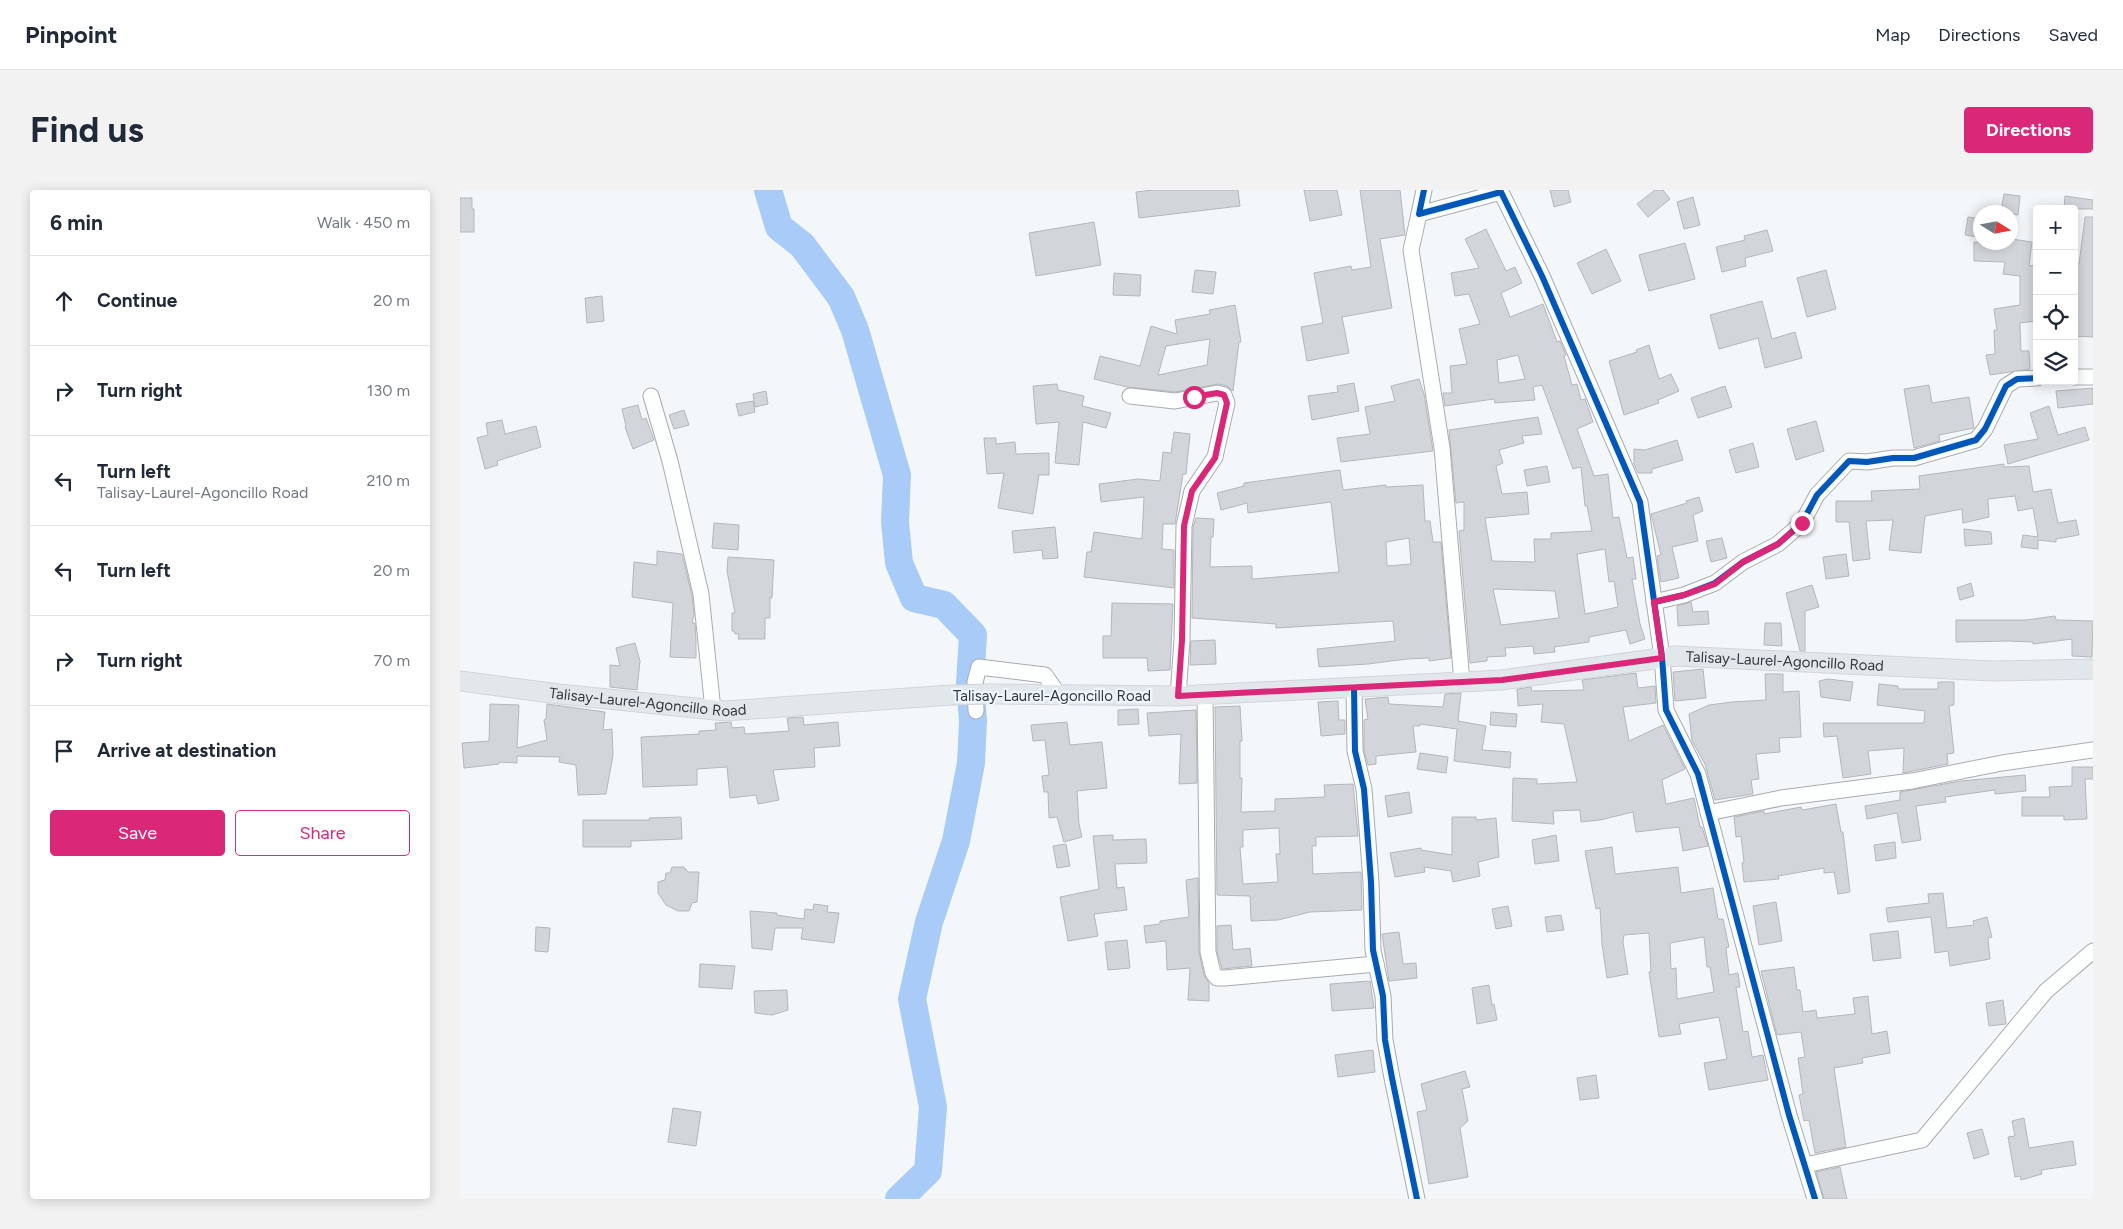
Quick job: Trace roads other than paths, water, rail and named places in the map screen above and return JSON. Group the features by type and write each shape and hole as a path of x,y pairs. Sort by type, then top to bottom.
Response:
{"main road":[{"name":"Talisay-Laurel-Agoncillo Road","path":"460,680 559,694 725,711 951,695 1178,696 1502,680 1676,656 1992,671 2093,669"}],"street":[{"path":"1424,190 1411,250 1442,448 1462,682"},
{"path":"1419,214 1502,191 1542,276 1640,502 1662,658 1666,710 1698,774 1786,1106 1816,1199"},
{"path":"2078,377 2093,377"},
{"path":"1654,602 1684,595 1715,584 1743,562 1778,544 1802,523 1817,495 1849,461 1867,462 1893,458 1914,458 1976,440 1985,429 2006,386 2017,379 2033,378"},
{"path":"1130,396 1176,401 1217,393 1224,395 1227,403 1215,458 1192,491 1184,526 1182,640 1178,696"},
{"path":"651,396 670,461 701,594 713,710"},
{"path":"976,710 975,682 979,667 1045,675 1059,695"},
{"path":"1354,688 1355,751 1364,789 1371,882 1373,950 1383,996 1385,1040 1417,1199"},
{"path":"1205,695 1208,952 1213,973 1217,978 1225,978 1376,964"},
{"path":"1708,814 1781,798 1912,781 2002,762 2093,750"},
{"path":"1805,1165 1922,1140 2046,991 2093,951"}],"waterway":[{"path":"768,190 779,227 802,245 841,297 855,330 897,475 895,522 899,563 914,598 944,605 973,635 970,683 973,721 971,763 956,841 929,922 912,999 933,1107 928,1171 899,1199"}]}
